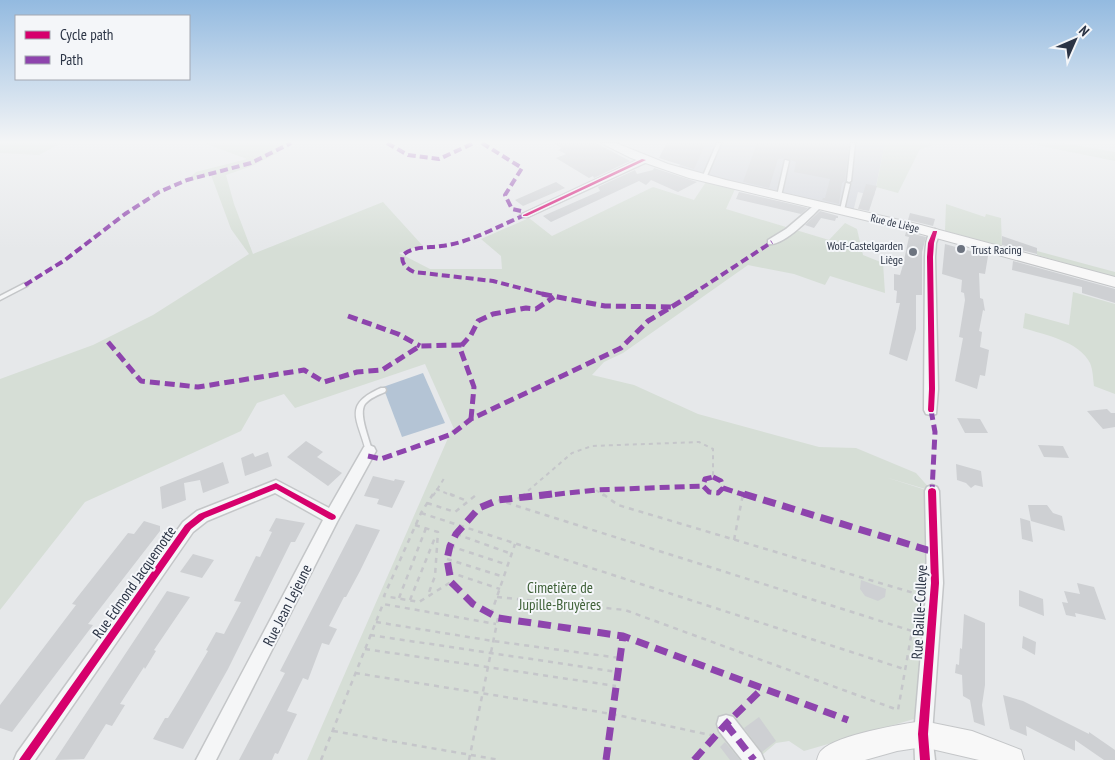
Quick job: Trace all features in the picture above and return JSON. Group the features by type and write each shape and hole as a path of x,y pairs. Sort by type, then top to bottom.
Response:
{"main road":[{"name":"Rue de Liège","path":"706,178 935,232 1115,282"},
{"path":"830,760 839,754 887,741 923,734 972,744 1011,760"}],"street":[{"path":"525,215 604,178"},
{"path":"772,242 789,232 818,205"},
{"path":"930,410 932,381 930,257 931,243 935,232"},
{"name":"Rue Jean Lejeune","path":"206,760 332,517 369,451"},
{"name":"Rue Edmond Jacquemotte","path":"24,760 188,527 202,516 276,486 332,517"},
{"name":"Rue Baille-Colleye","path":"925,760 923,734 935,582 932,491"},
{"path":"720,730 754,760"}],"lane":[{"path":"779,196 783,178"},
{"path":"842,210 849,178"},
{"path":"0,298 25,285"},
{"path":"369,451 357,415 361,402 383,390"}],"path":[{"path":"518,499 572,453 592,446 699,442 712,449 713,477"},
{"path":"445,477 421,513 384,596 420,602 452,582"},
{"path":"436,489 468,502"},
{"path":"596,490 618,505 917,594"},
{"path":"734,540 743,494"},
{"path":"427,503 455,512 476,495"},
{"path":"497,597 626,610 898,710 912,631 498,500"},
{"path":"421,513 904,669"},
{"path":"416,525 438,532"},
{"path":"399,598 426,528"},
{"path":"428,597 435,576 438,532"},
{"path":"410,600 438,532"},
{"path":"456,534 512,554"},
{"path":"491,614 516,544"},
{"path":"450,546 508,565"},
{"path":"447,559 504,577"},
{"path":"450,572 500,589"},
{"path":"320,760 383,604 496,624"},
{"path":"469,760 498,618"},
{"path":"376,622 493,641 620,658"},
{"path":"370,635 618,672"},
{"path":"365,649 616,686"},
{"path":"355,673 720,730"},
{"path":"332,731 500,760"}],"shaded area":[{"path":"713,178 878,178 874,196 858,192 853,212"}],"green space":[{"path":"189,178 199,178 184,183"},
{"name":"Cimetière de Jupille-Bruyères","path":"212,178 227,178 234,204 253,254 383,202 422,245 399,253 430,269 502,269 501,256 481,239 529,218 552,236 653,187 694,200 706,182 735,189 726,209 829,240 845,223 857,229 863,255 883,263 885,293 830,276 825,285 794,274 748,265 623,353 604,362 592,375 634,385 698,414 819,447 856,448 916,473 932,491 885,477 926,490 926,621 921,712 914,719 804,751 789,741 776,743 756,760 307,760 452,429 454,429 425,364 295,408 284,394 257,403 241,431 85,502 0,610 0,379 93,345 153,315 249,254 231,229"},
{"path":"878,178 905,178 898,193 876,187"},
{"path":"946,204 985,217 986,214 1001,218 1002,246 945,231"},
{"path":"1037,251 1115,272 1115,277 1037,255"},
{"path":"1073,292 1115,304 1115,394 1094,386 1090,363 1078,349 1051,336 1023,328 1025,313 1069,325"}],"water":[{"path":"423,373 445,423 402,437 383,387"}],"building":[{"path":"617,178 686,178 697,182 678,192 651,180 646,185 639,181 551,222 543,216 600,191 598,187"},
{"path":"744,178 772,178 769,188 743,182"},
{"path":"827,178 845,178 842,183 839,204 822,200 825,198 830,179"},
{"path":"556,182 565,188 523,206 515,200"},
{"path":"866,184 877,186 869,211 858,209"},
{"path":"739,192 808,208 801,214 736,199"},
{"path":"820,211 838,216 838,218 835,221 821,218 814,228 805,225"},
{"path":"910,213 935,219 933,226 908,220"},
{"path":"906,232 926,237 922,252 922,295 916,295 916,329 907,361 889,354 900,303 896,303 897,291 894,290 894,274 900,275 903,265 909,237 905,236"},
{"path":"1002,236 1037,248 1037,254 1002,245"},
{"path":"945,244 988,256 985,274 979,273 980,298 983,299 985,311 983,310 979,331 982,332 980,347 989,350 985,376 980,375 977,389 955,381 963,338 959,337 965,300 964,293 961,292 962,280 942,274"},
{"path":"1013,261 1115,289 1115,303 1082,293 1082,287 1012,270"},
{"path":"1107,409 1111,413 1115,413 1115,427 1103,429 1087,411"},
{"path":"957,418 980,419 988,433 965,433"},
{"path":"306,441 323,452 317,457 342,473 328,486 287,457"},
{"path":"1038,445 1063,446 1069,458 1044,457"},
{"path":"268,452 272,466 245,476 241,458 253,453 255,457"},
{"path":"223,462 229,483 203,493 200,480 184,483 186,500 162,509 160,487"},
{"path":"956,464 981,471 983,487 975,485 971,488 966,483 957,480"},
{"path":"373,476 394,481 395,479 405,481 392,508 377,504 379,499 364,496"},
{"path":"1028,505 1047,505 1053,513 1062,516 1065,531 1031,521"},
{"path":"276,518 305,523 295,542 291,542 228,669 183,749 153,739 165,718 168,718 208,651 206,650 216,632 224,634 241,602 234,601 256,556 260,557 272,532 269,531"},
{"path":"1020,518 1030,521 1033,542 1022,539"},
{"path":"144,521 160,526 160,531 88,624 93,625 12,732 0,728 0,705 76,605 72,604 128,533 134,534"},
{"path":"356,524 380,530 360,571 329,626 337,629 329,645 322,643 308,680 303,678 287,711 297,714 278,754 275,753 272,760 239,760 285,673 280,671"},
{"path":"193,554 214,560 202,578 180,572"},
{"path":"861,580 886,589 885,597 878,601 865,596 860,589"},
{"path":"1077,583 1094,587 1106,620 1075,613 1076,617 1066,615 1062,602 1068,603 1064,591 1080,594"},
{"path":"1019,590 1043,599 1044,616 1019,606"},
{"path":"167,591 190,597 154,650 156,651 145,669 144,667 120,704 125,705 112,726 106,724 84,759 55,760"},
{"path":"964,614 985,623 985,685 982,705 985,726 974,722 970,700 963,696 962,675 955,673 956,664 959,665 960,648 962,649"},
{"path":"1023,636 1036,642 1035,655 1022,648"},
{"path":"1003,695 1023,701 1089,734 1089,732 1115,750 1115,760 1104,760 1075,740 1075,751 1026,726 1027,736 1010,729"},
{"path":"759,717 776,741 762,752 744,728"},
{"path":"725,742 740,760 730,760 720,747"}],"marked path":[{"path":"25,285 65,260 125,214 159,192 193,178"},
{"path":"515,178 505,195 512,209 521,211"},
{"path":"525,215 461,241 411,250 403,255 402,260 408,269 414,272 493,281 554,297 605,306 673,307"},
{"path":"368,456 381,459 452,434 471,419 621,348 648,321 673,307 772,242"},
{"path":"471,419 474,387 461,351 462,345 471,335 478,321 493,314 526,308 536,309 554,297"},
{"path":"348,316 398,334 420,346"},
{"path":"108,342 141,381 198,387 304,370 324,382 357,372 382,370 420,346 462,345"},
{"path":"931,410 935,432 932,491"},
{"path":"713,477 721,481 723,488 718,493 709,492 703,486 705,479 713,477"},
{"path":"703,486 596,490 498,500 479,508 456,534 450,546 447,559 451,582 473,604 498,618 623,636 848,720"},
{"path":"723,488 934,552"},
{"path":"606,760 623,636"},
{"path":"694,760 726,724 763,688"},
{"path":"726,724 754,760"}],"cycle path":[{"path":"525,215 604,178"},
{"path":"931,410 930,257 931,243 935,232"},
{"path":"24,760 188,527 202,516 276,486 332,517"},
{"path":"925,760 923,734 935,583 932,491"}],"place":[{"name":"Trust Racing","path":"961,249"},
{"name":"Wolf-Castelgarden Liège","path":"913,252"}]}
